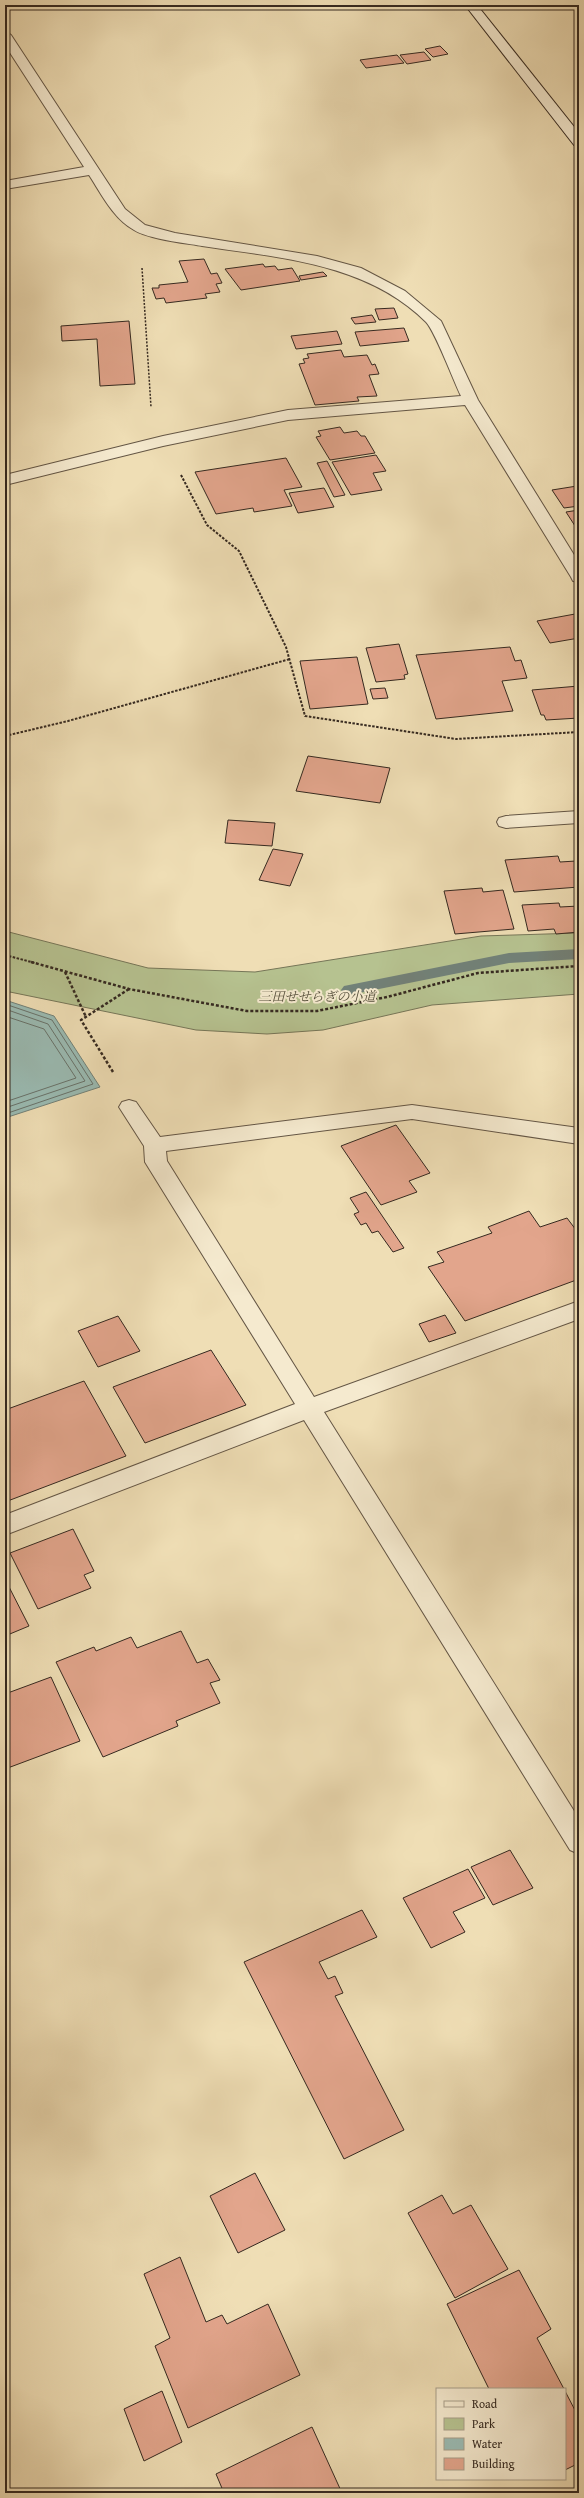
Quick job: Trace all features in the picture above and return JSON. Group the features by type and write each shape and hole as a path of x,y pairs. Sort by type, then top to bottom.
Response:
{"street":[{"path":"471,5 579,142"},
{"path":"5,35 120,212 140,228 175,237 317,260 356,272 400,294 434,321 470,400 579,577"},
{"path":"5,185 93,170"},
{"path":"5,480 163,440 288,415 470,400"},
{"path":"506,822 579,817"},
{"path":"129,1107 155,1145 156,1162 579,1842"},
{"path":"155,1145 412,1112 579,1136"},
{"path":"5,1525 310,1408 579,1310"}],"path":[{"path":"140,228 152,429 163,440 208,525 239,551 286,647 305,716 456,739 579,732"},
{"path":"5,736 68,721 290,660"},
{"path":"5,955 129,989 247,1011 317,1011 387,997 478,973 579,966"},
{"path":"65,972 86,1017"},
{"path":"129,989 81,1020 124,1091 129,1107"}],"green space":[{"name":"三田せせらぎの小道","path":"5,931 148,968 255,972 481,936 579,933 579,994 432,1005 323,1030 267,1034 196,1030 5,991"}],"water":[{"path":"5,1000 54,1016 100,1087 5,1118"}],"building":[{"path":"440,46 448,54 433,57 425,49"},
{"path":"424,52 431,60 407,64 400,55"},
{"path":"397,55 404,63 366,68 360,60"},
{"path":"204,259 211,274 217,273 222,283 216,284 220,292 205,294 207,298 166,303 164,298 156,299 152,288 159,288 159,285 188,282 179,261"},
{"path":"263,264 265,267 275,266 278,270 292,268 300,281 241,290 225,269"},
{"path":"323,272 327,276 301,280 299,276"},
{"path":"394,308 398,318 379,320 375,309"},
{"path":"372,315 376,322 355,324 351,318"},
{"path":"129,321 135,384 100,386 97,339 62,341 61,326"},
{"path":"404,328 409,341 360,346 355,332"},
{"path":"337,331 342,344 296,349 291,336"},
{"path":"341,350 344,357 367,355 372,365 375,364 379,374 369,375 377,396 357,397 359,401 315,405 299,364 305,363 303,359 309,358 307,354"},
{"path":"340,427 344,433 357,431 361,436 365,436 375,453 330,460 316,437 321,436 318,431"},
{"path":"376,455 386,471 373,473 382,490 351,495 332,462"},
{"path":"286,458 302,487 284,490 292,506 254,512 253,508 216,514 195,472"},
{"path":"327,461 345,495 334,497 317,463"},
{"path":"577,486 579,506 564,508 552,490"},
{"path":"324,488 334,507 298,513 289,493"},
{"path":"579,510 579,528 577,529 566,512"},
{"path":"575,614 579,621 579,638 550,643 537,621"},
{"path":"399,644 408,674 404,675 405,679 376,682 366,648"},
{"path":"510,647 515,661 521,660 527,678 502,681 513,711 436,719 416,655"},
{"path":"357,657 368,704 310,709 300,661"},
{"path":"579,686 579,718 546,720 544,715 541,715 532,690"},
{"path":"385,688 388,698 373,699 370,689"},
{"path":"308,756 390,768 380,803 296,791"},
{"path":"228,820 275,823 272,846 225,843"},
{"path":"273,849 303,854 290,886 259,880"},
{"path":"558,856 560,862 576,861 579,873 579,887 514,892 505,860"},
{"path":"482,888 483,892 503,890 514,929 455,934 444,891"},
{"path":"559,903 560,907 579,906 579,932 556,934 554,929 528,931 522,905"},
{"path":"396,1125 430,1173 409,1181 417,1192 381,1205 341,1146"},
{"path":"366,1192 404,1248 393,1252 378,1231 372,1233 366,1223 361,1225 354,1214 359,1212 350,1198"},
{"path":"529,1211 540,1227 567,1218 579,1234 579,1279 465,1321 428,1267 444,1262 437,1252 492,1233 488,1227"},
{"path":"445,1315 456,1333 429,1342 419,1324"},
{"path":"118,1316 140,1351 98,1367 78,1331"},
{"path":"211,1350 246,1405 145,1443 113,1387"},
{"path":"84,1381 126,1456 5,1502 5,1410"},
{"path":"73,1529 94,1571 84,1575 91,1588 38,1609 10,1553"},
{"path":"7,1583 29,1626 5,1636 5,1584"},
{"path":"181,1631 197,1663 208,1659 220,1680 210,1683 220,1703 176,1721 178,1726 103,1757 56,1662 94,1647 96,1651 131,1637 137,1648"},
{"path":"51,1677 80,1741 5,1769 5,1694"},
{"path":"510,1850 533,1888 493,1905 471,1867"},
{"path":"468,1869 485,1898 453,1912 465,1932 431,1948 403,1898"},
{"path":"362,1910 377,1937 319,1962 328,1979 335,1976 343,1993 335,1996 404,2130 344,2159 244,1962"},
{"path":"255,2173 285,2230 238,2253 210,2196"},
{"path":"442,2195 453,2214 471,2205 508,2269 455,2298 408,2213"},
{"path":"180,2257 206,2322 222,2315 227,2324 268,2304 300,2375 188,2428 155,2346 170,2338 144,2274"},
{"path":"519,2270 551,2329 537,2338 563,2388 489,2388 447,2304"},
{"path":"162,2391 182,2442 144,2461 124,2409"},
{"path":"566,2393 579,2418 579,2463 566,2470"},
{"path":"312,2427 342,2493 224,2493 216,2474"}],"waterway":[{"path":"349,990 509,958 579,954"}]}
